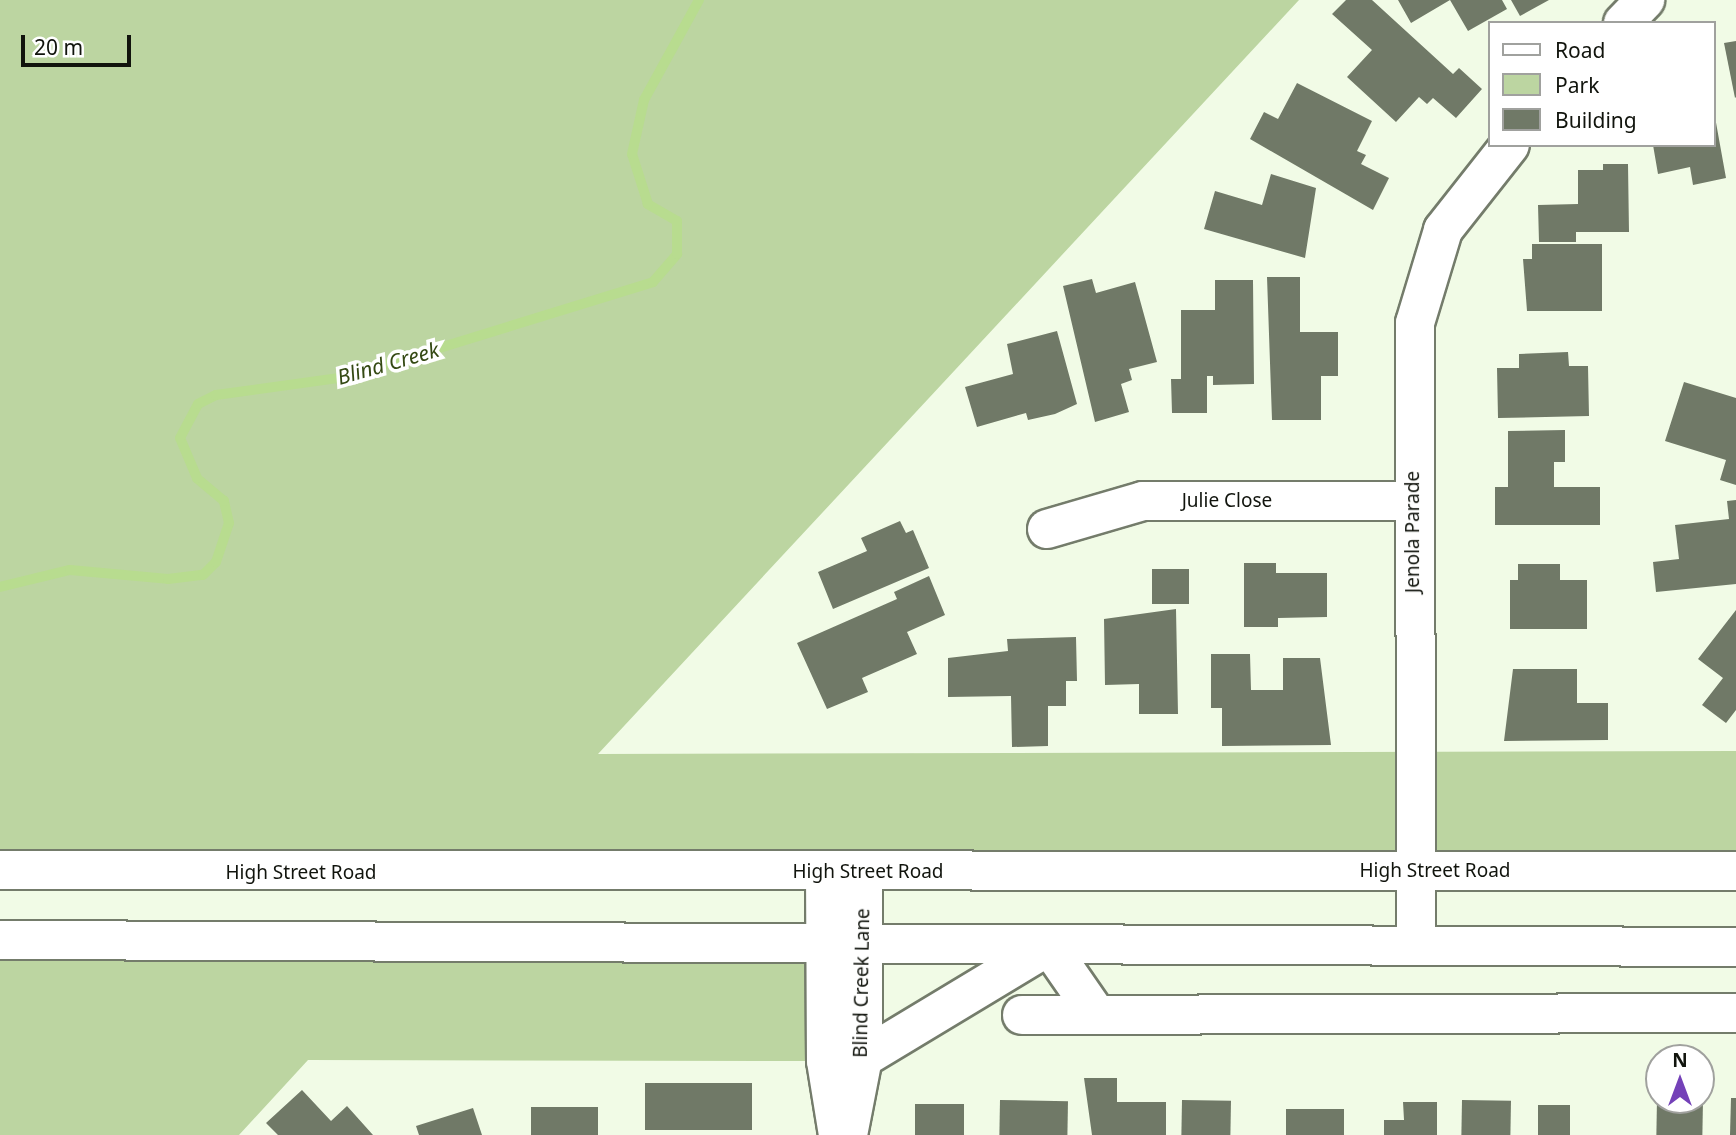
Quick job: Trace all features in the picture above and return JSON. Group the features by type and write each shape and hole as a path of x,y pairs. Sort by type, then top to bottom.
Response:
{"main road":[{"path":"1625,21 1645,0"},
{"name":"Jenola Parade","path":"1416,946 1413,501 1415,323 1424,276 1459,205 1508,147"},
{"name":"Julie Close","path":"1046,529 1143,501 1413,501"},
{"name":"High Street Road","path":"0,870 1736,872"},
{"name":"Blind Creek Lane","path":"825,872 826,1061 838,1135"},
{"name":"Blind Creek Lane","path":"848,1135 863,1058 863,872"},
{"path":"0,940 825,946 1736,947"},
{"path":"1049,946 1096,1014"},
{"path":"863,1058 1049,946"},
{"path":"1022,1014 1736,1013"}],"green space":[{"path":"0,0 1299,0 598,754 1736,751 1736,871 0,868"},
{"path":"0,940 825,946 826,1061 308,1060 239,1135 0,1135"}],"building":[{"path":"1346,0 1372,0 1453,74 1459,68 1482,89 1456,118 1433,98 1427,104 1419,97 1396,122 1347,77 1372,50 1332,14"},
{"path":"1398,0 1450,0 1411,23"},
{"path":"1450,0 1502,0 1507,9 1468,31"},
{"path":"1511,0 1549,0 1520,16"},
{"path":"1736,41 1736,97 1735,98 1724,43"},
{"path":"1297,83 1372,121 1357,151 1366,155 1361,164 1389,178 1373,210 1250,139 1264,112 1278,119"},
{"path":"1715,117 1726,178 1693,185 1690,167 1658,174 1653,147 1715,147"},
{"path":"1603,164 1628,164 1629,232 1576,232 1576,242 1539,242 1538,205 1578,204 1578,170 1603,170"},
{"path":"1271,174 1316,188 1305,258 1204,229 1215,191 1262,205"},
{"path":"1532,244 1602,244 1602,311 1527,311 1523,259 1532,259"},
{"path":"1267,277 1300,277 1300,332 1338,332 1338,376 1321,376 1321,420 1272,420"},
{"path":"1092,279 1096,293 1135,282 1157,362 1129,369 1132,380 1121,384 1129,412 1095,422 1063,286"},
{"path":"1215,280 1253,280 1254,384 1213,385 1213,376 1207,376 1207,413 1172,413 1171,379 1181,379 1181,310 1215,310"},
{"path":"1057,331 1077,404 1055,414 1028,420 1026,413 977,427 965,387 1013,374 1007,344"},
{"path":"1568,352 1569,366 1588,366 1589,416 1498,418 1497,368 1519,368 1519,354"},
{"path":"1684,382 1736,398 1736,485 1720,480 1726,460 1665,441"},
{"path":"1565,430 1565,462 1554,462 1554,487 1600,487 1600,525 1495,525 1495,487 1508,487 1508,431"},
{"path":"1736,500 1736,584 1656,592 1653,562 1679,559 1675,525 1729,519 1727,501"},
{"path":"900,521 906,533 913,530 929,568 833,609 818,572 867,551 861,538"},
{"path":"1244,563 1276,563 1276,573 1327,573 1327,617 1278,618 1278,627 1244,627"},
{"path":"1518,564 1560,564 1560,580 1587,580 1587,629 1510,629 1510,580 1518,580"},
{"path":"1152,569 1189,569 1189,604 1152,604"},
{"path":"929,576 945,615 907,632 917,654 862,678 868,692 827,709 797,643 897,599 894,592"},
{"path":"1176,609 1178,714 1139,714 1139,684 1105,685 1104,619"},
{"path":"1736,610 1736,710 1726,723 1702,705 1723,678 1698,659"},
{"path":"1076,637 1077,681 1066,681 1066,706 1048,706 1048,746 1012,747 1011,696 948,697 948,658 1008,651 1007,639"},
{"path":"1211,654 1250,654 1251,690 1283,690 1283,658 1320,658 1331,745 1222,746 1222,708 1211,708"},
{"path":"1513,669 1577,669 1577,703 1608,703 1608,740 1504,741"},
{"path":"1084,1078 1117,1078 1117,1102 1166,1102 1166,1135 1092,1135"},
{"path":"645,1083 752,1083 752,1130 645,1130"},
{"path":"302,1090 331,1121 347,1106 373,1135 278,1135 266,1123"},
{"path":"1731,1098 1736,1098 1736,1135 1730,1135"},
{"path":"1000,1100 1068,1101 1067,1135 999,1135"},
{"path":"1182,1100 1231,1101 1230,1135 1181,1135"},
{"path":"1462,1100 1511,1101 1510,1135 1461,1135"},
{"path":"1403,1102 1437,1102 1437,1135 1384,1135 1384,1120 1404,1120"},
{"path":"915,1104 964,1104 964,1135 915,1135"},
{"path":"1538,1105 1570,1105 1570,1135 1538,1135"},
{"path":"531,1107 598,1107 598,1135 531,1135"},
{"path":"473,1108 482,1135 419,1135 416,1126"},
{"path":"1286,1109 1344,1109 1344,1135 1286,1135"},
{"path":"1657,1114 1703,1114 1702,1135 1656,1135"}],"waterway":[{"name":"Blind Creek","path":"0,587 70,570 168,579 203,575 216,562 229,523 224,501 197,478 180,438 198,404 216,395 345,377 653,282 677,254 677,221 648,204 632,154 644,100 699,0"}]}
